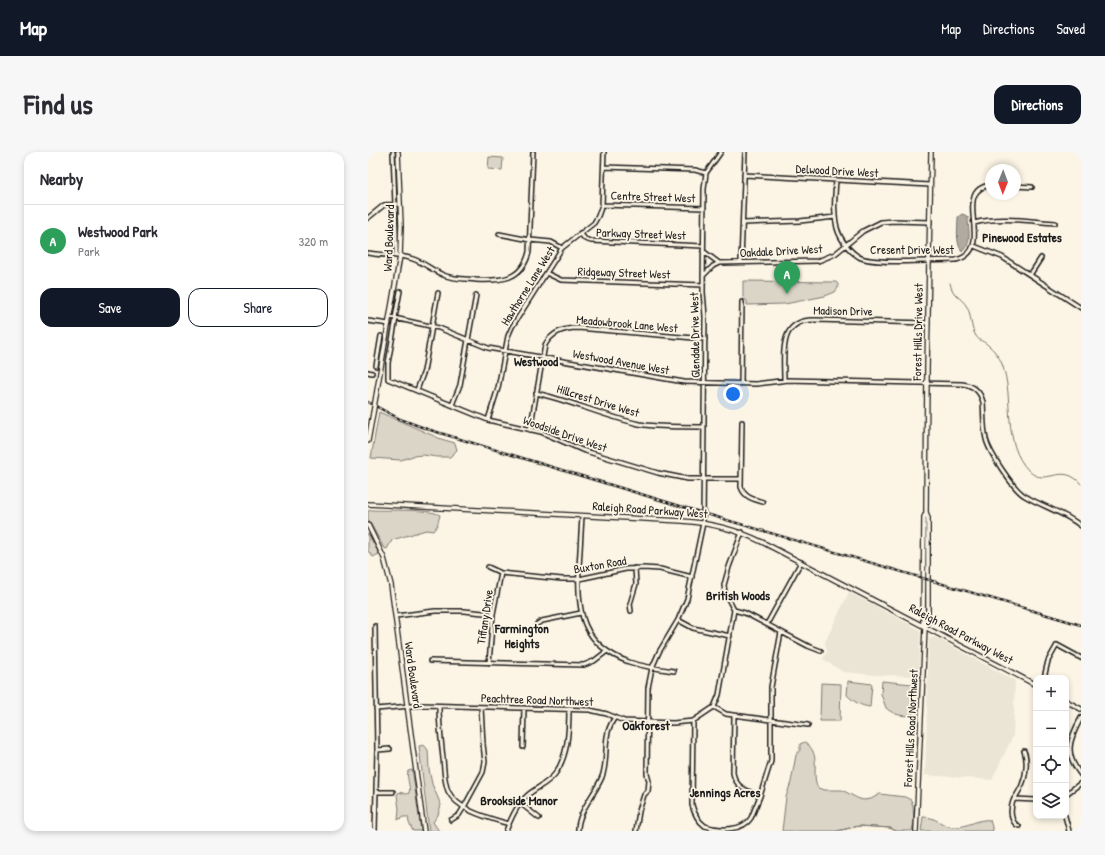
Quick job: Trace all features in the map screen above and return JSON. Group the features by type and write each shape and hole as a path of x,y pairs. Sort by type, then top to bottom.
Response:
{"main road":[{"name":"Ward Boulevard","path":"368,441 389,324 398,256 400,204 398,152"},
{"name":"Forest Hills Drive West","path":"925,627 928,622 926,383 931,152"},
{"name":"Raleigh Road Parkway West","path":"368,504 664,520 702,523 724,527 742,532 1033,683"},
{"name":"Ward Boulevard","path":"368,525 387,566 396,616 424,831"},
{"name":"Forest Hills Road Northwest","path":"916,831 925,627"},
{"path":"1069,703 1081,709"}],"street":[{"path":"393,152 398,256"},
{"path":"368,252 415,259 447,276 462,279 499,280 513,276 523,267 528,257 533,152"},
{"name":"Hawthorne Lane West","path":"488,420 498,388 508,336 512,327 562,248 594,223 598,216 602,205 604,152"},
{"path":"604,166 695,170 706,173 720,152"},
{"path":"742,262 745,152"},
{"name":"Glendale Drive West","path":"636,831 639,811 648,786 648,688 652,668 659,652 678,620 687,599 702,523 704,479 705,339 703,246 706,173"},
{"name":"Delwood Drive West","path":"744,175 930,185"},
{"name":"Cresent Drive West","path":"836,180 836,217 840,235 851,251 859,257 877,261 961,259 967,255 974,246"},
{"path":"1021,186 1032,187"},
{"path":"985,187 974,196 972,207 975,235 974,246 1002,257 1081,308"},
{"path":"368,218 384,206 400,204"},
{"name":"Centre Street West","path":"602,205 704,208"},
{"path":"743,223 800,221 836,217"},
{"path":"974,223 983,220 1055,223"},
{"name":"Oakdale Drive West","path":"719,263 818,261 831,257 863,231 881,222 930,222"},
{"name":"Parkway Street West","path":"580,233 585,239 590,241 703,246"},
{"path":"499,234 530,240 551,242 562,248"},
{"path":"703,251 719,263 713,266 703,276"},
{"path":"1030,275 1041,258"},
{"name":"Ridgeway Street West","path":"546,273 561,280 703,285"},
{"path":"396,318 400,291"},
{"path":"417,390 424,371 438,293"},
{"path":"452,405 460,385 476,295"},
{"path":"741,384 742,302"},
{"name":"Westwood Avenue West","path":"390,317 432,326 488,348 684,382 704,384 767,384 784,380 965,384 971,386 982,397 985,436 988,447 1014,487 1024,496 1073,519 1081,526"},
{"name":"Woodside Drive West","path":"396,318 388,364 388,379 488,420 556,438 582,450 658,473 677,478 741,479"},
{"name":"Madison Drive","path":"784,380 785,340 791,327 801,321 815,320 928,323"},
{"path":"368,321 389,324"},
{"name":"Meadowbrook Lane West","path":"530,430 542,357 547,341 559,331 568,328 705,339"},
{"path":"376,366 381,336"},
{"path":"379,348 384,348"},
{"name":"Hillcrest Drive West","path":"536,393 640,424 704,427"},
{"path":"742,422 741,487 746,495 763,502"},
{"path":"582,516 579,603 581,613 592,636 607,651 630,662 652,668 674,671"},
{"path":"742,532 729,566 724,585 725,593 734,610 719,695 714,707 693,721 692,805 694,814 707,827 719,830 732,830 742,827 751,820 771,761 772,683 781,632"},
{"path":"767,624 801,562"},
{"name":"Buxton Road","path":"488,567 501,573 552,579 579,579 636,568 660,569 692,577"},
{"path":"631,611 630,604 636,584 636,568"},
{"name":"Tiffany Drive","path":"489,663 493,614 501,573"},
{"path":"734,610 745,613 816,650 821,651"},
{"path":"396,616 436,611 464,611 493,614"},
{"path":"537,624 581,613"},
{"path":"678,620 693,628 730,636"},
{"path":"375,626 377,750 376,831"},
{"path":"1045,675 1048,661 1057,645 1081,658"},
{"path":"430,661 584,665 594,661 607,651"},
{"name":"Peachtree Road Northwest","path":"376,709 408,706 568,709 598,711 624,721 648,723 693,721"},
{"path":"439,706 439,729 446,783 450,793 464,807 483,816 509,824"},
{"path":"451,820 459,815 482,775 484,767 481,707"},
{"path":"714,707 723,713 808,725"},
{"path":"524,708 524,747"},
{"path":"506,831 520,803 531,792 548,781 555,774 565,752 568,740 568,709"},
{"path":"734,715 734,778 742,789 760,796"},
{"path":"578,831 578,825 581,817 603,773 606,761 607,736 615,717"},
{"path":"1081,718 1072,736 1070,747 1072,761 1081,775"},
{"path":"377,750 390,749"},
{"path":"1018,826 1012,820 1012,804 1025,776 1026,756 1024,751"},
{"path":"1069,792 1081,783"},
{"path":"377,792 393,792"},
{"path":"1014,799 1033,800"},
{"path":"520,803 539,818"},
{"path":"1066,819 1069,831"}],"shaded area":[{"path":"489,157 503,158 502,170 488,169"},
{"path":"962,214 968,217 969,241 968,245 962,251 958,244 957,235 958,217"},
{"path":"743,281 836,282 838,284 838,288 835,292 825,296 785,304 747,305 747,301 743,298"},
{"path":"379,412 441,439 455,443 457,450 450,457 423,455 413,456 401,460 371,458"},
{"path":"368,511 426,511 440,515 437,526 433,531 426,530 392,540 387,549 384,548 368,519"},
{"path":"368,533 379,554 373,557 368,551"},
{"path":"849,592 918,629 920,633 919,676 876,675 843,672 823,659 827,652 825,642"},
{"path":"935,637 1015,681 1013,736 992,780 925,775 929,640 930,638"},
{"path":"848,681 872,684 870,707 864,706 852,700 847,695"},
{"path":"882,681 913,685 913,715 899,715 886,708 881,694"},
{"path":"821,683 841,684 840,721 820,721"},
{"path":"805,742 814,753 815,776 818,788 825,790 842,790 863,800 871,799 880,794 905,797 911,800 913,806 914,822 912,831 896,831 890,828 859,826 837,831 782,831 786,797 791,782 796,755 800,750 800,744"},
{"path":"424,745 428,750 429,769 432,784 441,805 438,815 433,822 439,831 429,831 419,746"},
{"path":"412,770 421,831 413,831 408,817 403,817 398,820 399,809 397,795 399,792 406,794 409,793 408,771"},
{"path":"923,817 932,818 951,827 960,827 982,820 990,820 993,831 921,831"}],"waterway":[{"path":"950,283 953,292 965,303 967,307 976,336 992,349 1002,364 1006,377 1012,433 1015,447 1020,459 1029,471 1035,475 1042,477 1061,474 1067,475 1074,478 1081,484"},
{"path":"837,831 859,826 890,828 896,831"}],"railway":[{"path":"368,402 400,419 427,429 703,513 1081,625"}],"place":[{"name":"Westwood Park","path":"787,294"}],"district":[{"name":"Pinewood Estates","path":"1022,237"},
{"name":"Westwood","path":"536,361"},
{"name":"British Woods","path":"738,595"},
{"name":"Farmington Heights","path":"522,636"},
{"name":"Oakforest","path":"646,725"},
{"name":"Jennings Acres","path":"725,792"},
{"name":"Brookside Manor","path":"519,800"}]}
